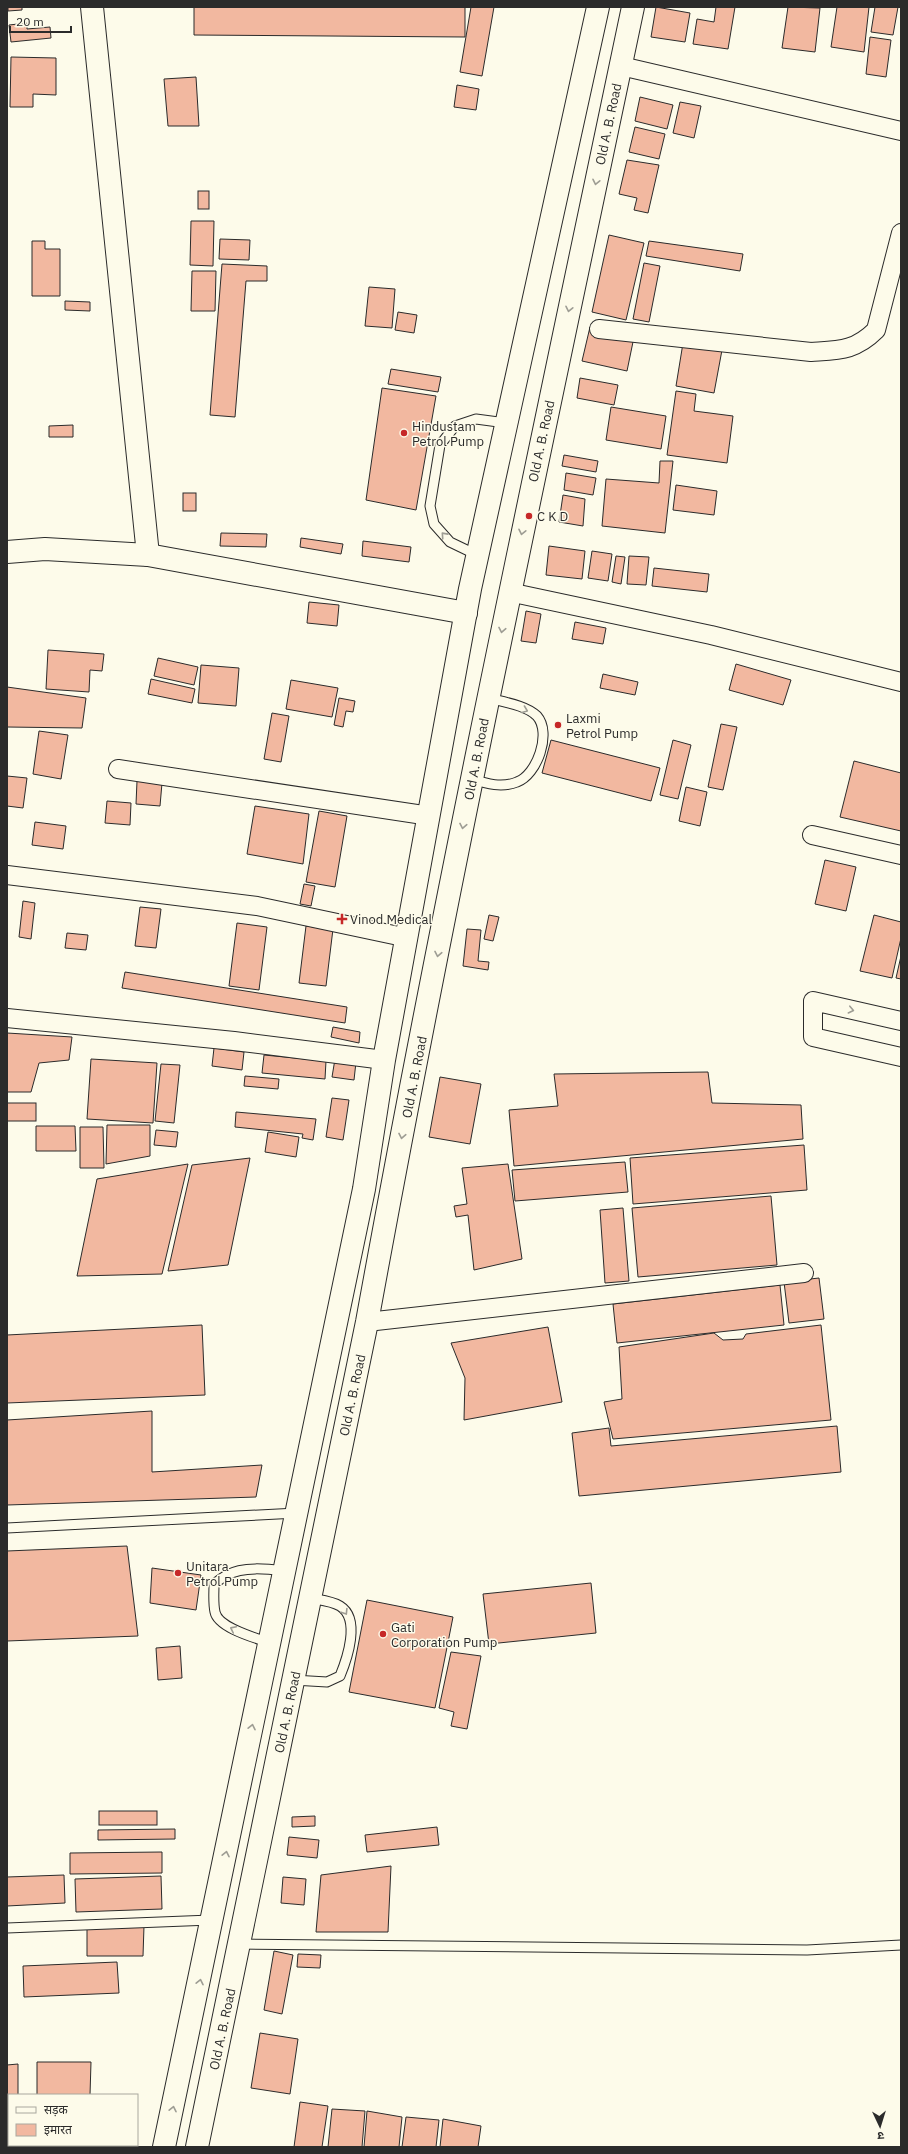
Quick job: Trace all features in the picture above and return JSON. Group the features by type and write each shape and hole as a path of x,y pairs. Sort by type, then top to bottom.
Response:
{"main road":[{"path":"92,7 148,555"},
{"path":"164,2147 364,1189 384,1060 408,938 477,554 598,7"},
{"name":"Old A. B. Road","path":"198,2147 367,1322 392,1184 509,592 633,7"},
{"path":"7,552 45,549 148,555 466,613"}],"street":[{"path":"621,66 901,131"},
{"path":"599,329 811,352 844,349 865,341 876,330 901,233"},
{"path":"509,592 711,635 901,682"},
{"path":"118,769 430,816"},
{"path":"812,835 901,855"},
{"path":"7,875 257,906 408,938"},
{"path":"901,1021 813,1001 813,1038 901,1057"},
{"path":"7,1018 234,1041 384,1060"},
{"path":"367,1322 804,1273"}],"lane":[{"path":"477,554 450,542 434,524 430,506 440,445 455,426 476,419 506,423"},
{"path":"472,779 491,785 507,785 519,782 531,772 540,752 544,731 538,717 530,711 488,698"},
{"path":"7,1528 297,1513"},
{"path":"270,1643 235,1630 223,1623 215,1614 214,1584 228,1574 245,1570 267,1569 285,1571"},
{"path":"293,1680 327,1682 340,1676 347,1655 352,1629 347,1614 341,1606 310,1598"},
{"path":"7,1928 212,1920"},
{"path":"239,1944 807,1950 901,1945"}],"building":[{"path":"8,7 22,7 22,10 8,11"},
{"path":"194,7 465,7 465,37 194,35"},
{"path":"471,7 494,7 482,76 460,72"},
{"path":"656,7 690,13 685,42 651,37"},
{"path":"716,7 735,7 728,49 693,44 697,19 714,22"},
{"path":"788,7 820,8 815,52 782,48"},
{"path":"837,7 869,7 864,52 831,47"},
{"path":"875,7 898,7 893,35 871,32"},
{"path":"27,23 27,29 50,27 51,38 11,42 9,25"},
{"path":"870,37 891,40 886,77 866,74"},
{"path":"11,57 56,58 56,95 33,94 33,107 10,107"},
{"path":"196,77 199,126 168,126 164,79"},
{"path":"457,85 479,89 476,110 454,107"},
{"path":"640,97 673,105 667,129 635,121"},
{"path":"680,102 701,106 694,138 673,133"},
{"path":"635,127 665,134 659,159 629,152"},
{"path":"627,160 659,165 648,213 634,210 637,198 619,194"},
{"path":"198,191 209,191 209,209 198,209"},
{"path":"191,221 214,221 213,266 190,265"},
{"path":"609,235 644,243 626,320 592,312"},
{"path":"220,239 250,240 249,260 219,259"},
{"path":"32,241 45,241 45,249 60,249 60,296 32,296"},
{"path":"649,241 743,254 740,271 646,256"},
{"path":"644,263 660,266 649,322 633,319"},
{"path":"222,264 267,266 267,281 246,281 235,417 210,415"},
{"path":"192,271 216,271 215,311 191,311"},
{"path":"369,287 395,289 392,328 365,326"},
{"path":"65,301 90,302 90,311 65,310"},
{"path":"398,312 417,315 414,333 395,330"},
{"path":"590,327 634,337 627,371 582,361"},
{"path":"683,343 722,350 714,393 676,386"},
{"path":"391,369 441,377 438,392 388,384"},
{"path":"580,378 618,385 614,405 577,398"},
{"path":"382,388 436,396 416,510 366,500"},
{"path":"676,391 696,394 694,411 733,416 727,463 667,455"},
{"path":"611,407 666,416 661,449 606,440"},
{"path":"73,425 73,437 49,437 49,426"},
{"path":"564,455 598,461 596,472 562,466"},
{"path":"660,461 673,461 665,533 602,526 606,479 659,483"},
{"path":"566,473 596,478 593,495 564,490"},
{"path":"676,485 717,491 714,515 673,510"},
{"path":"183,493 196,493 196,511 183,511"},
{"path":"563,495 585,499 583,526 559,522"},
{"path":"221,533 267,534 266,547 220,546"},
{"path":"301,538 343,544 341,554 300,547"},
{"path":"363,541 411,547 409,562 362,556"},
{"path":"549,546 585,551 582,579 546,575"},
{"path":"592,551 612,554 608,581 588,578"},
{"path":"616,556 625,557 621,584 612,582"},
{"path":"629,556 649,557 646,585 627,584"},
{"path":"654,568 709,574 707,592 652,586"},
{"path":"309,602 339,605 337,626 307,623"},
{"path":"526,611 541,614 536,643 521,641"},
{"path":"575,622 606,628 603,644 572,639"},
{"path":"48,650 104,654 102,671 90,670 89,692 46,689"},
{"path":"158,658 198,667 194,685 154,676"},
{"path":"736,664 791,680 783,705 729,690"},
{"path":"201,665 239,668 236,706 198,703"},
{"path":"603,674 638,682 635,695 600,688"},
{"path":"151,679 195,689 192,703 148,694"},
{"path":"291,680 338,688 332,717 286,709"},
{"path":"7,687 86,698 82,728 7,727"},
{"path":"339,698 355,701 353,712 346,711 343,727 334,725"},
{"path":"272,713 289,716 281,762 264,759"},
{"path":"721,724 737,727 723,790 708,787"},
{"path":"39,731 68,735 61,779 33,774"},
{"path":"551,740 660,768 651,801 542,773"},
{"path":"673,740 691,745 678,799 660,795"},
{"path":"854,761 901,773 901,831 840,817"},
{"path":"7,776 27,778 23,808 7,806"},
{"path":"137,781 162,783 160,806 136,804"},
{"path":"686,787 707,792 700,826 679,821"},
{"path":"107,801 131,803 130,825 105,823"},
{"path":"255,806 309,814 303,864 247,854"},
{"path":"319,811 347,816 335,887 306,882"},
{"path":"35,822 66,826 63,849 32,845"},
{"path":"825,860 856,867 846,911 815,904"},
{"path":"304,884 315,886 311,906 300,904"},
{"path":"23,901 35,903 31,939 19,937"},
{"path":"140,907 161,909 156,948 135,946"},
{"path":"489,915 499,917 493,941 484,939"},
{"path":"874,915 901,922 901,938 892,978 860,971"},
{"path":"237,923 267,927 259,990 229,986"},
{"path":"306,926 333,929 326,986 299,983"},
{"path":"467,929 481,930 478,961 489,962 488,970 463,966"},
{"path":"67,933 88,935 86,950 65,948"},
{"path":"901,956 901,979 896,978"},
{"path":"125,972 347,1007 345,1023 122,988"},
{"path":"333,1027 360,1032 359,1043 331,1037"},
{"path":"7,1033 72,1037 69,1060 39,1063 31,1092 7,1092"},
{"path":"214,1048 244,1052 242,1070 212,1066"},
{"path":"264,1055 326,1061 325,1079 262,1073"},
{"path":"91,1059 157,1063 153,1123 87,1119"},
{"path":"335,1059 356,1062 354,1080 332,1077"},
{"path":"161,1064 180,1065 174,1123 155,1121"},
{"path":"708,1072 712,1103 801,1105 803,1139 514,1166 509,1110 558,1106 554,1074"},
{"path":"245,1076 279,1079 278,1089 244,1086"},
{"path":"440,1077 481,1084 470,1144 429,1137"},
{"path":"332,1098 349,1100 343,1140 326,1137"},
{"path":"7,1103 36,1103 36,1121 7,1121"},
{"path":"236,1112 316,1119 313,1140 302,1138 303,1134 235,1127"},
{"path":"107,1125 150,1125 150,1156 106,1164"},
{"path":"36,1126 75,1126 76,1151 36,1151"},
{"path":"80,1127 103,1127 104,1168 80,1168"},
{"path":"156,1130 178,1132 176,1147 154,1145"},
{"path":"268,1132 299,1137 296,1157 265,1152"},
{"path":"804,1145 807,1190 633,1204 630,1158"},
{"path":"250,1158 228,1265 168,1271 192,1165"},
{"path":"625,1162 628,1192 515,1201 512,1170"},
{"path":"188,1164 162,1274 77,1276 97,1179"},
{"path":"508,1164 522,1259 474,1270 468,1215 456,1217 454,1206 467,1204 462,1168"},
{"path":"771,1196 777,1265 638,1277 632,1208"},
{"path":"623,1208 629,1281 605,1283 600,1210"},
{"path":"819,1278 824,1319 789,1323 784,1282"},
{"path":"780,1285 784,1325 617,1343 613,1304"},
{"path":"202,1325 205,1395 7,1403 7,1335"},
{"path":"821,1325 831,1420 613,1439 604,1402 622,1399 619,1347 714,1333 723,1340 743,1339 746,1334"},
{"path":"548,1327 562,1402 464,1420 465,1378 451,1343"},
{"path":"152,1411 152,1472 262,1465 256,1497 7,1505 7,1420"},
{"path":"837,1426 841,1472 579,1496 572,1433 609,1428 611,1446"},
{"path":"127,1546 138,1636 7,1641 7,1551"},
{"path":"152,1568 201,1575 196,1610 150,1603"},
{"path":"591,1583 596,1633 489,1644 483,1594"},
{"path":"367,1600 453,1617 435,1708 349,1692"},
{"path":"180,1646 182,1678 158,1680 156,1648"},
{"path":"451,1652 481,1656 467,1729 451,1726 454,1712 439,1708"},
{"path":"99,1811 157,1811 157,1825 99,1825"},
{"path":"315,1816 315,1826 292,1827 292,1817"},
{"path":"437,1827 439,1845 367,1852 365,1835"},
{"path":"175,1829 175,1839 98,1840 98,1830"},
{"path":"289,1837 319,1840 317,1858 287,1855"},
{"path":"162,1852 162,1873 70,1874 70,1853"},
{"path":"391,1866 388,1932 316,1932 321,1875"},
{"path":"64,1875 65,1903 7,1906 7,1877"},
{"path":"161,1876 162,1909 76,1912 75,1879"},
{"path":"283,1877 306,1879 304,1905 281,1903"},
{"path":"144,1926 143,1956 87,1956 87,1927"},
{"path":"274,1951 293,1955 282,2014 264,2010"},
{"path":"298,1954 321,1955 320,1968 297,1967"},
{"path":"117,1962 119,1993 24,1997 23,1966"},
{"path":"260,2033 298,2039 290,2094 251,2088"},
{"path":"37,2062 91,2062 90,2094 37,2094"},
{"path":"18,2064 18,2094 8,2094 8,2118 7,2118 7,2065"},
{"path":"300,2102 328,2106 322,2147 294,2147"},
{"path":"332,2109 365,2111 362,2147 328,2147"},
{"path":"367,2111 402,2117 399,2147 364,2147"},
{"path":"406,2117 439,2120 436,2147 402,2147"},
{"path":"443,2119 481,2126 478,2147 440,2147"}],"place":[{"name":"Hindustam Petrol Pump","path":"404,433"},
{"name":"C K D","path":"529,516"},
{"name":"Laxmi Petrol Pump","path":"558,725"},
{"name":"Vinod Medical","path":"342,919"},
{"name":"Unitara Petrol Pump","path":"178,1573"},
{"name":"Gati Corporation Pump","path":"383,1634"}]}
